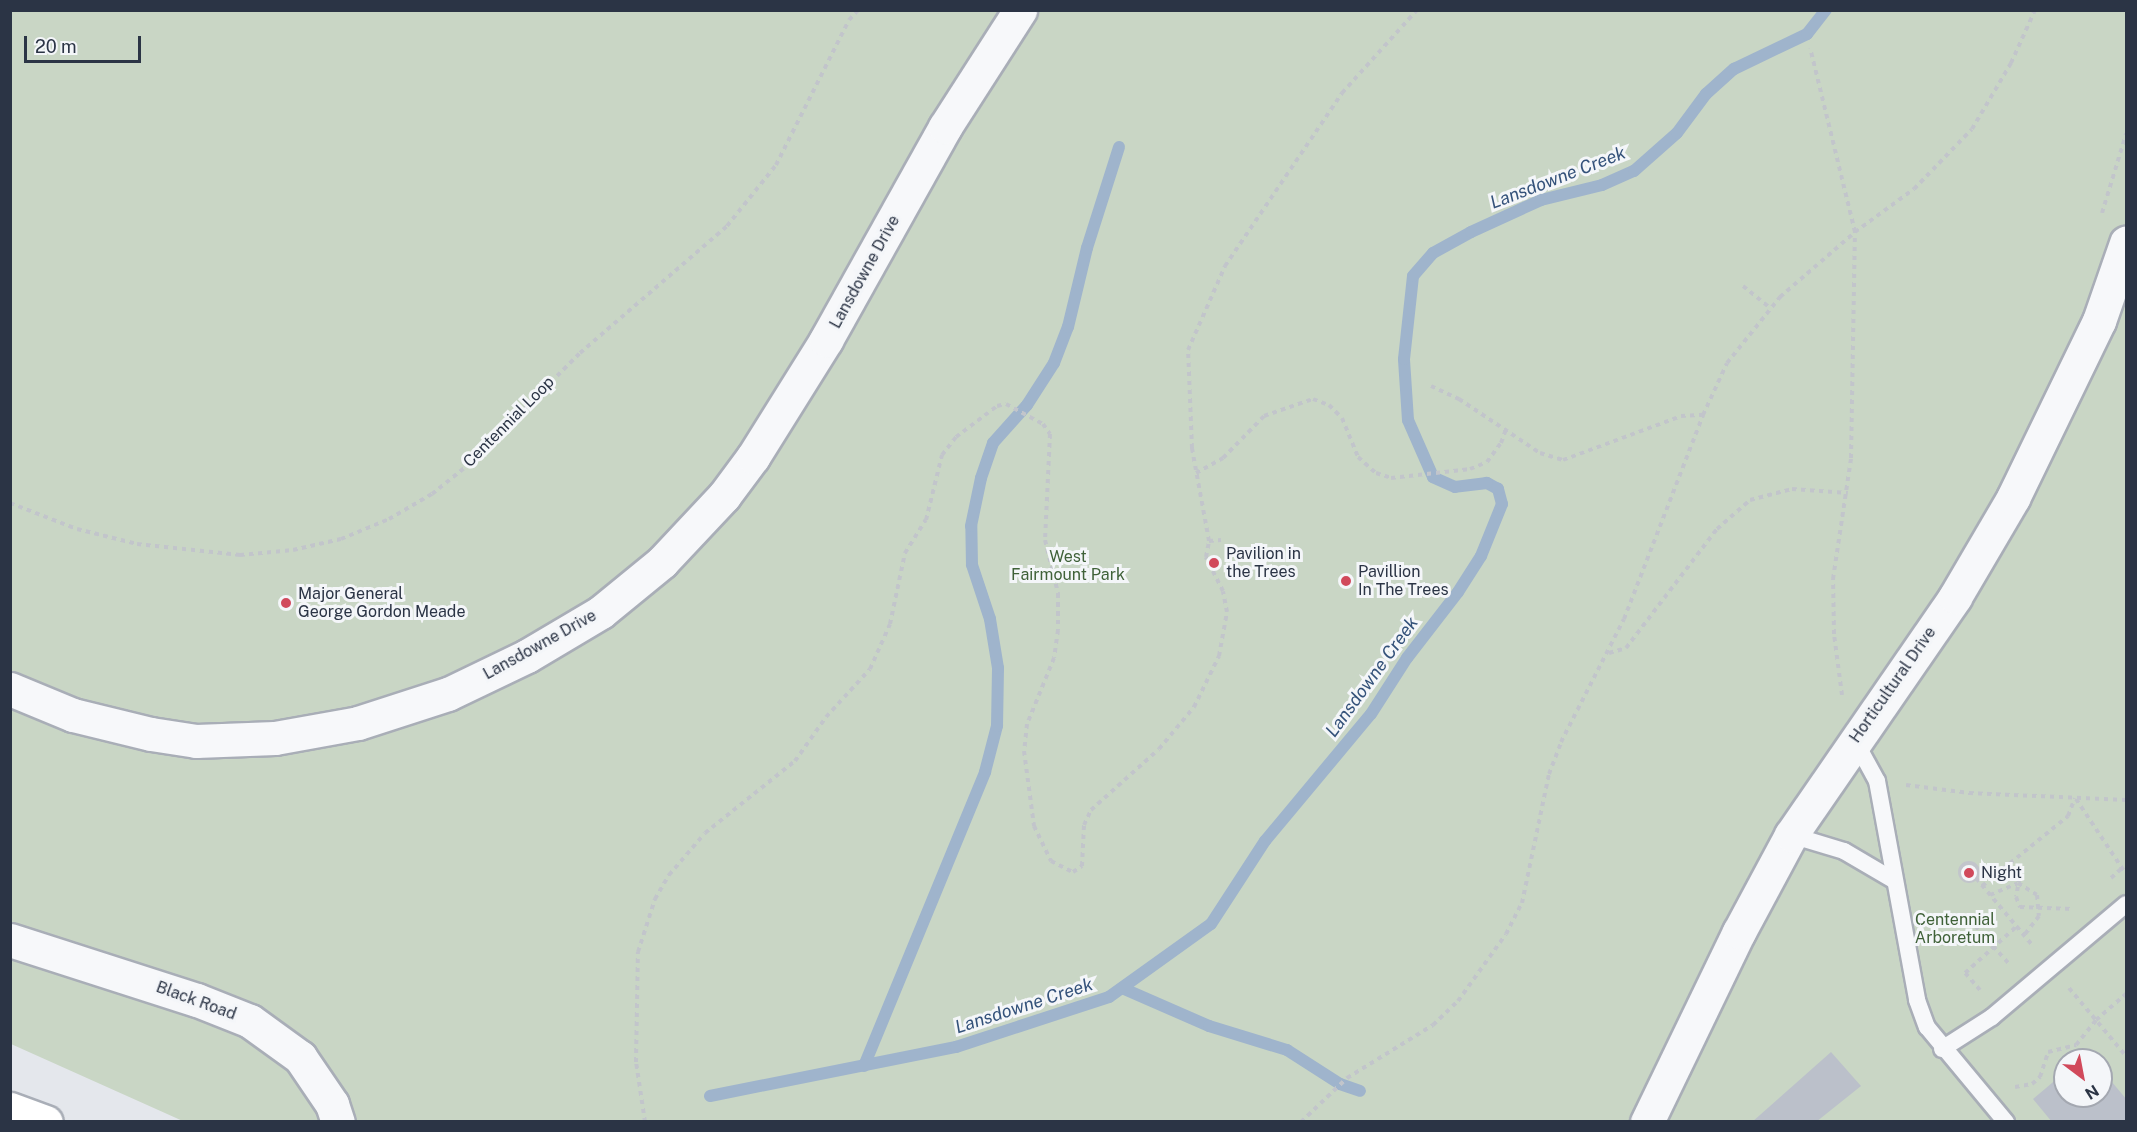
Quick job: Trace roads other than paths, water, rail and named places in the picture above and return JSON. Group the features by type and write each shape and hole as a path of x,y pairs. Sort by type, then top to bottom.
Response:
{"highway":[{"path":"10,1109 46,1122"}],"street":[{"name":"Lansdowne Drive","path":"10,689 73,715 151,734 196,741 275,738 358,723 448,694 527,656 601,612 662,562 724,496 753,457 826,340 945,128 1020,10"},
{"name":"Horticultural Drive","path":"1647,1122 1739,932 1791,835 1854,739 1955,597 2013,498 2098,321 2127,243"},
{"name":"Black Road","path":"10,940 197,1000 250,1021 300,1057 327,1094 338,1122"}],"lane":[{"path":"1854,739 1877,781 1917,1000 1927,1027 1942,1049 2006,1122"},
{"path":"1791,835 1844,850 1895,881"},
{"path":"1942,1049 1999,1011 2127,904"}],"waterway":[{"name":"Lansdowne Creek","path":"710,1096 956,1047 1109,997 1211,924 1265,841 1371,714 1407,658 1458,592 1481,556 1502,504 1498,489 1487,483 1455,487 1433,477 1408,420 1404,359 1413,276 1433,253 1471,232 1541,200 1602,185 1634,171 1677,133 1706,94 1734,69 1807,34 1826,10"},
{"path":"864,1066 985,772 997,726 998,668 990,619 972,565 971,526 981,478 993,443 1027,405 1054,363 1068,327 1087,248 1119,147"},
{"path":"1122,988 1209,1026 1287,1050 1340,1084 1360,1091"}],"place":[{"name":"Pavilion in the Trees","path":"1214,563"},
{"name":"Pavillion In The Trees","path":"1346,581"},
{"name":"Major General George Gordon Meade","path":"286,603"},
{"name":"Night","path":"1969,873"}],"park label":[{"name":"West Fairmount Park","path":"1068,566"},
{"name":"Centennial Arboretum","path":"1955,929"}]}
